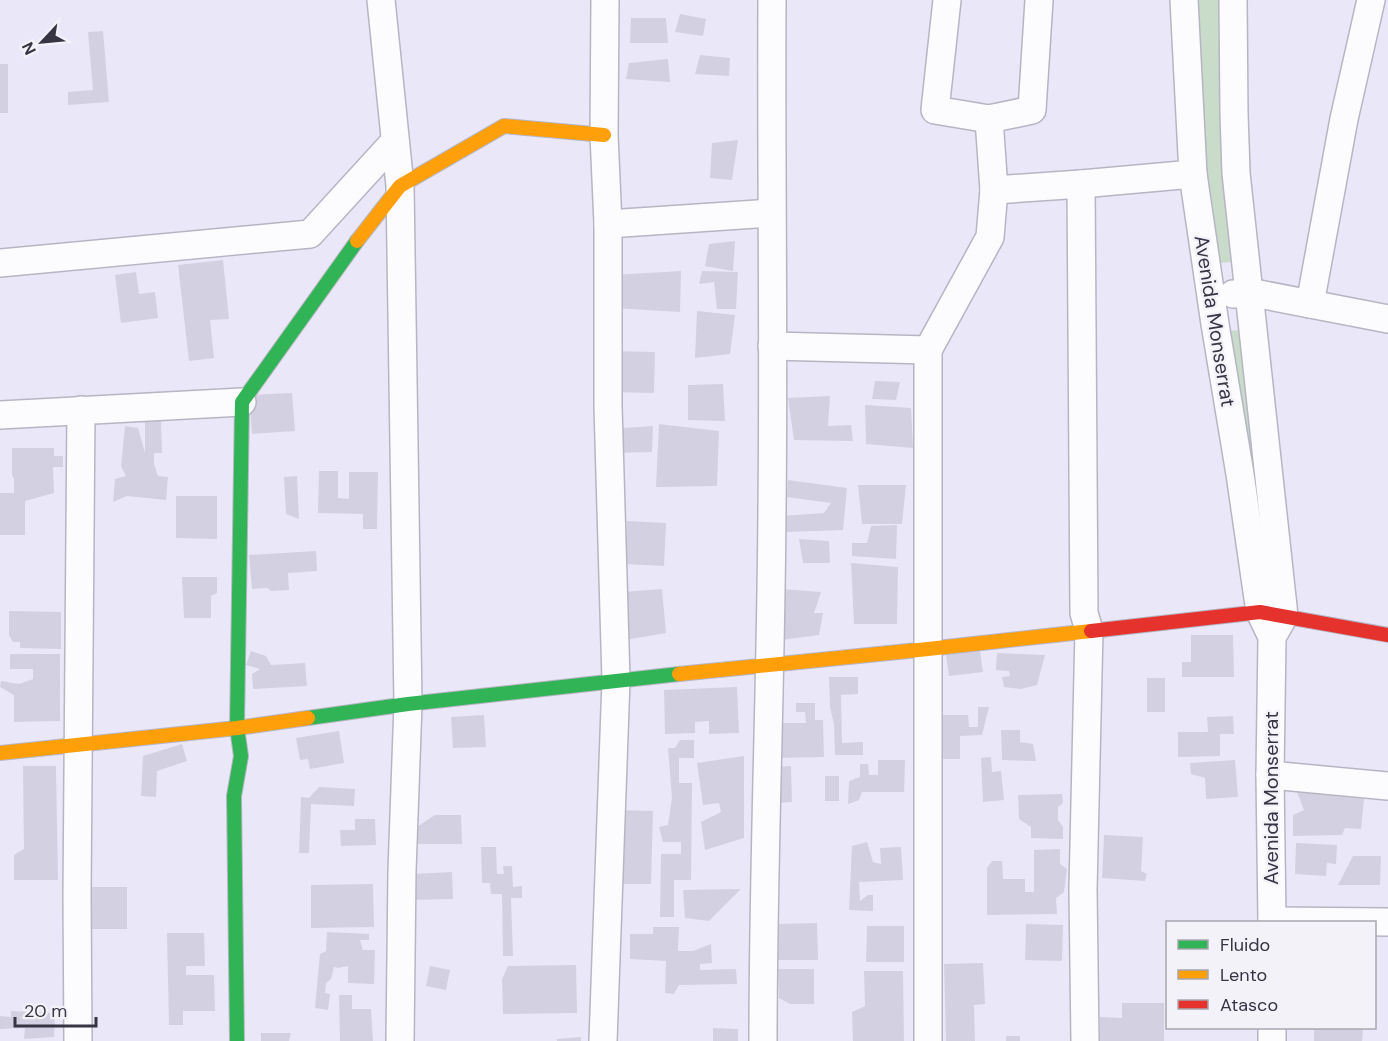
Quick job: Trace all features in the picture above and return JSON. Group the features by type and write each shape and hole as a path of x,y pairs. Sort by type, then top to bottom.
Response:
{"street":[{"path":"381,0 400,186 408,704 402,871 400,1041"},
{"path":"603,1041 616,680 608,406 608,225 604,135 605,0"},
{"path":"763,1041 763,926 772,507 772,0"},
{"path":"947,0 935,110 989,118 1032,110 1039,0"},
{"name":"Avenida Monserrat","path":"1184,0 1193,174 1240,474 1272,622"},
{"name":"Avenida Monserrat","path":"1233,0 1236,173 1249,293 1272,622 1270,775 1272,921"},
{"path":"1310,304 1344,119 1371,0"},
{"path":"928,1041 928,350 990,237 993,190 989,118"},
{"path":"237,1041 234,796 242,756 237,728 242,402 365,230 400,186 504,126 604,135"},
{"path":"0,263 310,234 395,141"},
{"path":"993,190 1193,174"},
{"path":"1081,184 1084,613 1089,630 1083,889 1085,1041"},
{"path":"608,225 771,213"},
{"path":"1211,296 1259,294 1388,319"},
{"path":"772,346 928,350"},
{"path":"0,415 242,402"},
{"path":"78,1041 81,410"},
{"path":"0,753 237,728 408,704 616,680 928,649 1089,630 1272,622 1388,635"},
{"path":"1270,775 1388,786"}],"green space":[{"path":"1195,0 1220,0 1219,84 1233,262 1218,263 1204,168"},
{"path":"1239,330 1252,433 1257,496 1228,331"}],"building":[{"path":"680,14 706,19 703,36 675,32"},
{"path":"631,18 666,18 668,43 630,43"},
{"path":"103,31 109,102 68,105 68,92 93,90 88,32"},
{"path":"700,55 730,58 729,76 695,74"},
{"path":"668,59 670,82 626,79 629,63"},
{"path":"0,64 8,64 8,113 0,113"},
{"path":"738,140 732,180 710,178 712,143"},
{"path":"735,241 733,271 705,266 709,244"},
{"path":"223,260 229,319 210,320 214,358 189,361 178,265"},
{"path":"681,271 680,312 613,308 613,275"},
{"path":"702,271 738,272 736,309 717,309 714,282 699,284"},
{"path":"136,272 139,294 155,292 158,318 121,323 115,275"},
{"path":"697,311 735,315 730,354 695,358"},
{"path":"611,351 655,352 654,393 609,392"},
{"path":"875,381 900,382 896,400 872,399"},
{"path":"723,384 725,421 688,420 688,385"},
{"path":"292,393 295,431 252,434 249,395"},
{"path":"830,396 828,426 851,425 853,441 794,440 788,398"},
{"path":"865,405 911,408 913,448 866,444"},
{"path":"161,421 162,453 154,453 154,464 158,476 168,477 166,500 127,496 113,502 115,479 126,476 121,466 125,426 138,428 145,453 145,422"},
{"path":"659,424 719,431 717,486 656,487"},
{"path":"653,426 652,452 610,453 611,429"},
{"path":"12,448 54,448 54,456 63,456 63,467 53,467 54,493 25,501 25,535 0,535 0,493 14,493"},
{"path":"319,471 338,471 338,498 349,499 349,472 378,472 377,529 363,529 363,514 318,513"},
{"path":"297,476 299,519 286,514 284,477"},
{"path":"788,480 847,488 843,530 787,532 782,516 824,513 831,503 787,497"},
{"path":"858,485 906,485 902,524 862,524"},
{"path":"176,496 217,496 217,539 176,538"},
{"path":"627,521 666,523 664,566 625,564"},
{"path":"897,525 896,559 852,556 852,543 867,543 871,526"},
{"path":"799,539 829,541 830,563 803,563"},
{"path":"316,551 317,571 288,573 289,590 252,589 249,555"},
{"path":"851,563 898,567 897,624 854,624"},
{"path":"182,577 217,577 217,593 211,596 211,618 184,618"},
{"path":"662,589 666,633 625,640 624,592"},
{"path":"782,589 821,592 814,613 823,613 819,635 781,640"},
{"path":"9,611 61,612 61,649 20,648 20,642 13,642 9,635"},
{"path":"1191,635 1233,635 1234,677 1182,677 1182,662 1191,662"},
{"path":"251,651 266,656 271,665 305,663 307,686 253,689 252,674 260,669 246,665"},
{"path":"980,651 983,672 949,676 946,655"},
{"path":"997,653 1045,655 1037,685 1021,689 1004,687 1002,677 1010,676 1009,671 996,670"},
{"path":"10,654 60,654 60,721 14,722 14,695 0,687 1,681 19,684 33,679 33,669 10,669"},
{"path":"829,677 858,677 858,694 841,695 842,743 863,742 863,755 835,755"},
{"path":"1147,678 1165,678 1165,712 1147,712"},
{"path":"737,687 739,733 709,734 709,721 695,722 695,733 665,734 664,690"},
{"path":"796,703 815,703 815,720 823,720 824,757 778,758 778,723 806,723 805,712 796,712"},
{"path":"978,707 989,707 982,735 960,736 960,759 938,759 938,715 968,715 969,727 978,727"},
{"path":"484,715 486,747 453,748 451,717"},
{"path":"1233,716 1234,734 1220,734 1220,756 1178,757 1178,732 1208,732 1207,717"},
{"path":"1001,730 1020,730 1020,742 1033,744 1036,761 1002,760"},
{"path":"339,731 344,763 310,769 308,759 300,760 296,738"},
{"path":"680,740 694,740 694,758 679,758 679,783 692,783 691,880 674,880 674,917 660,917 661,854 681,854 681,842 663,842 659,827 668,825 672,798 668,748 675,748"},
{"path":"182,744 187,761 157,771 156,797 141,796 143,756"},
{"path":"744,756 744,838 705,850 701,822 721,812 719,803 703,805 697,763"},
{"path":"991,757 992,772 1001,771 1004,800 983,802 981,758"},
{"path":"878,760 905,760 904,792 862,792 859,800 848,804 849,781 860,777 860,764 868,764 869,775 878,775"},
{"path":"1235,760 1238,797 1206,799 1205,778 1191,774 1190,763"},
{"path":"23,766 56,766 58,880 14,880 14,855 24,849"},
{"path":"791,766 792,802 775,803 774,767"},
{"path":"825,776 839,776 839,801 825,801"},
{"path":"319,787 355,789 354,806 311,804 309,853 299,853 301,797 309,798"},
{"path":"1297,792 1364,799 1361,829 1345,828 1342,835 1293,836 1293,815 1304,810"},
{"path":"1062,794 1063,803 1058,807 1058,820 1063,827 1063,839 1031,838 1031,827 1019,819 1018,795"},
{"path":"617,810 653,811 651,884 616,884"},
{"path":"435,815 461,815 462,844 412,844 412,830"},
{"path":"355,819 375,819 376,845 341,846 340,830 355,830"},
{"path":"1104,835 1143,837 1141,871 1147,874 1145,881 1102,878"},
{"path":"867,842 873,862 881,864 880,848 901,847 903,880 859,882 860,901 868,895 873,895 873,911 849,910 852,846"},
{"path":"1296,843 1337,845 1336,864 1327,863 1326,876 1295,874"},
{"path":"481,847 496,847 497,874 504,874 503,866 512,866 513,887 522,886 522,898 511,898 513,956 503,956 502,894 491,894 490,883 482,883"},
{"path":"1060,849 1060,864 1067,869 1064,892 1056,898 1057,914 987,915 987,868 992,861 1002,861 1003,879 1025,879 1025,892 1034,892 1034,850"},
{"path":"1353,856 1381,856 1380,885 1338,885"},
{"path":"452,872 453,899 412,900 412,874"},
{"path":"373,884 374,927 311,928 311,885"},
{"path":"89,887 127,887 127,929 89,929"},
{"path":"741,889 709,921 685,918 683,890"},
{"path":"817,923 818,960 777,960 776,924"},
{"path":"1026,924 1063,925 1062,961 1025,960"},
{"path":"867,926 904,926 904,962 866,962"},
{"path":"653,927 679,927 678,951 693,951 711,944 712,963 700,964 700,970 736,969 737,984 679,985 674,994 665,993 666,961 630,959 630,934 653,934"},
{"path":"327,932 369,934 369,940 360,940 363,950 375,950 374,984 348,983 348,966 334,967 331,979 326,983 325,993 330,994 328,1010 315,1008 320,954 326,951"},
{"path":"167,933 204,933 205,966 186,966 186,975 214,975 215,1011 183,1011 183,1025 169,1025"},
{"path":"983,963 985,1004 974,1005 975,1041 946,1041 944,964"},
{"path":"576,965 577,1013 503,1014 502,979 508,966"},
{"path":"430,966 450,970 446,990 426,986"},
{"path":"778,969 814,969 814,1004 790,1004 779,998"},
{"path":"864,971 903,971 904,1041 853,1041 852,1012 865,1006"},
{"path":"339,995 352,995 352,1009 371,1009 373,1041 340,1041"},
{"path":"1122,1003 1164,1003 1164,1041 1100,1041 1100,1017 1122,1018"},
{"path":"11,1011 55,1013 54,1037 24,1039 25,1028 0,1029 0,1016 11,1017"},
{"path":"713,1028 738,1029 738,1041 713,1041"},
{"path":"1314,1029 1363,1029 1362,1041 1314,1041"},
{"path":"261,1033 291,1033 289,1041 261,1041"},
{"path":"1006,1036 1020,1036 1020,1041 1006,1041"},
{"path":"581,1037 581,1041 557,1041 557,1039"}],"traffic: fast":[{"path":"237,1041 234,796 241,756 237,728 242,402 357,241"},
{"path":"308,718 408,704 679,674"}],"traffic: slow":[{"path":"357,241 400,186 504,126 604,135"},
{"path":"679,674 1091,631"},
{"path":"0,753 237,728 308,718"}],"traffic: jam":[{"path":"1091,631 1260,612 1388,635"}]}
